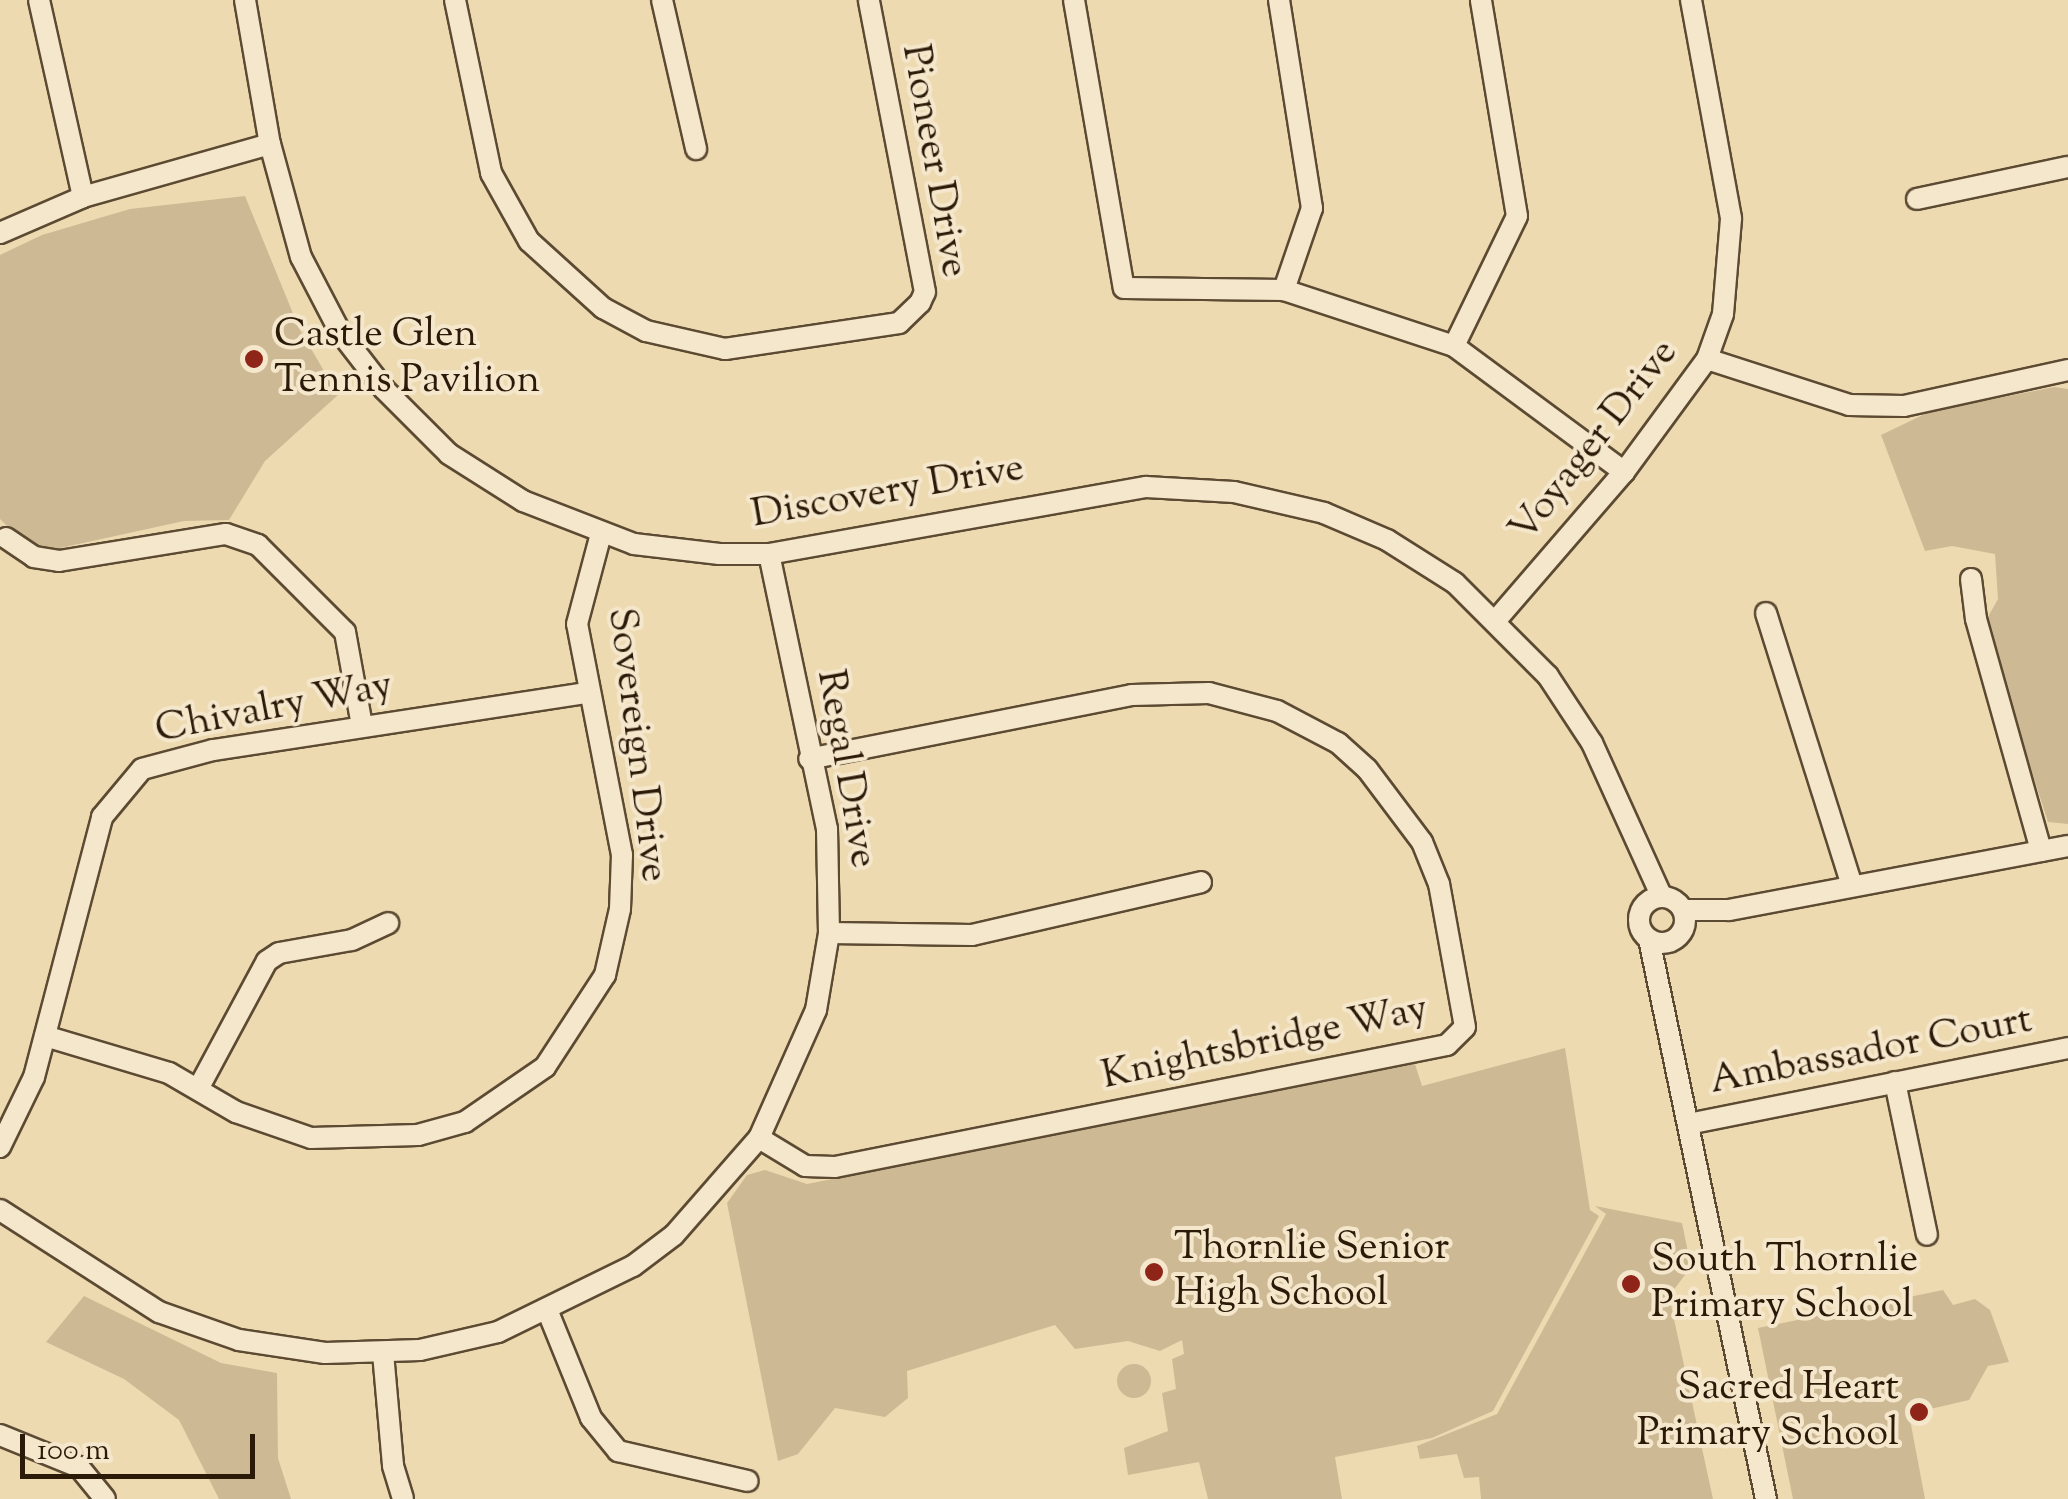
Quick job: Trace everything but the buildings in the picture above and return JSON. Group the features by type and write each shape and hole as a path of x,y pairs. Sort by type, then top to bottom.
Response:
{"street":[{"path":"39,0 82,197"},
{"name":"Discovery Drive","path":"245,0 270,144 301,256 340,332 384,389 449,454 523,502 601,534 677,551 769,554 1061,498 1146,488 1234,492 1324,513 1387,540 1455,583 1496,620 1548,676 1592,744 1642,858 1653,902 1640,928 1649,940 1664,996 1766,1499"},
{"name":"Pioneer Drive","path":"455,0 491,173 529,242 603,308 646,331 725,349 899,323 920,304 925,292 869,0"},
{"path":"662,0 696,149"},
{"path":"1074,0 1124,288 1284,290 1454,346 1624,472"},
{"path":"1278,0 1312,208 1284,290"},
{"path":"1454,346 1517,216 1481,0"},
{"name":"Voyager Drive","path":"1496,620 1624,472 1707,359 1723,314 1731,218 1690,0"},
{"path":"0,233 82,197 270,144"},
{"path":"1918,198 2068,167"},
{"path":"1707,359 1849,405 1904,406 2068,370"},
{"path":"6,538 34,557 59,561 226,534 258,545 345,632 362,726"},
{"name":"Sovereign Drive","path":"45,1036 113,1053 269,1126 311,1138 366,1139 464,1122 545,1067 605,975 620,910 622,855 587,693 577,624 601,534"},
{"name":"Regal Drive","path":"0,1210 105,1282 199,1328 283,1349 382,1353 461,1343 548,1312 674,1234 759,1138 816,1010 829,933 828,829 809,759 769,554"},
{"path":"1971,578 1976,620 2042,851"},
{"path":"1766,614 1852,885"},
{"name":"Chivalry Way","path":"0,1146 34,1077 102,817 126,782 162,760 587,693"},
{"name":"Knightsbridge Way","path":"759,1138 805,1166 835,1167 1447,1044 1465,1027 1467,1014 1439,884 1422,842 1338,743 1277,710 1209,693 1132,695 809,759"},
{"path":"1653,902 1683,910 1730,910 2068,846"},
{"path":"829,933 972,935 1201,882"},
{"name":"Discovery Drive","path":"1664,996 1683,910"},
{"path":"1649,940 1678,936 1730,910"},
{"path":"198,1090 267,961 296,949 352,940 388,923"},
{"name":"Ambassador Court","path":"1688,1124 2068,1048"},
{"path":"1895,1082 1927,1236"},
{"path":"548,1312 591,1418 618,1452 748,1481"},
{"path":"382,1353 393,1466 404,1499"},
{"path":"0,1435 79,1467 105,1499"}],"shaded area":[{"path":"245,196 299,328 338,395 265,461 229,520 184,521 51,550 25,544 0,519 0,255 42,235 130,209"},
{"path":"2054,387 2068,389 2068,824 2048,822 1984,624 1998,599 1995,554 1952,546 1925,551 1881,435 1929,412"},
{"name":"Thornlie Senior High School","path":"1565,1048 1590,1210 1599,1216 1493,1411 1432,1438 1335,1457 1342,1499 1208,1499 1199,1462 1128,1475 1124,1448 1168,1431 1162,1393 1176,1389 1172,1359 1184,1354 1182,1340 1160,1351 1128,1341 1075,1349 1055,1325 907,1371 908,1398 885,1417 835,1408 798,1454 778,1461 727,1203 747,1175 765,1170 807,1184 1415,1064 1422,1086"},
{"name":"South Thornlie Primary School","path":"1595,1206 1682,1223 1691,1267 1669,1296 1713,1499 1481,1499 1479,1477 1464,1478 1457,1454 1420,1459 1417,1446 1497,1414 1606,1214"},
{"path":"1943,1290 1953,1305 1975,1299 1990,1310 2009,1362 1988,1366 1969,1400 1909,1414 1925,1499 1793,1499 1758,1328"},
{"path":"84,1296 221,1363 277,1373 278,1458 291,1499 219,1499 179,1420 124,1379 46,1342"},
{"path":"1134,1364 1146,1369 1151,1381 1146,1393 1134,1398 1122,1393 1117,1381 1122,1369"}],"place":[{"name":"Castle Glen Tennis Pavilion","path":"254,359"},
{"name":"Thornlie Senior High School","path":"1154,1272"},
{"name":"South Thornlie Primary School","path":"1631,1284"},
{"name":"Sacred Heart Primary School","path":"1919,1412"}]}
